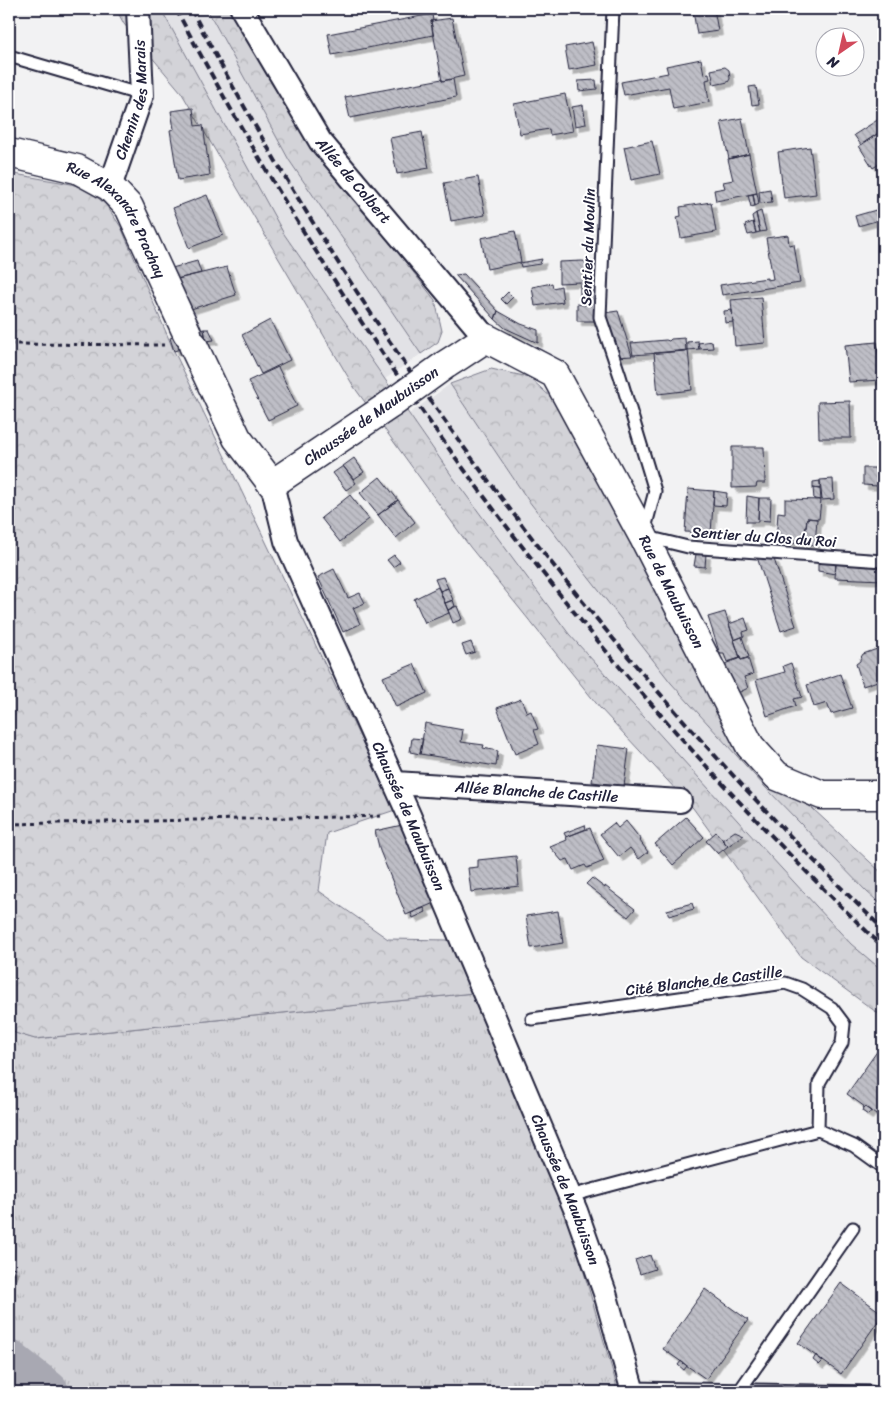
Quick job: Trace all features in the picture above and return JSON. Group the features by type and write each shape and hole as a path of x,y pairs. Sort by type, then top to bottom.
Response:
{"street":[{"name":"Chemin des Marais","path":"110,187 142,95 138,9"},
{"name":"Allée de Colbert","path":"242,9 320,141 486,338"},
{"name":"Rue Alexandre Prachay","path":"9,153 77,169 110,187 129,207 183,341 237,438 272,484"},
{"name":"Chaussée de Maubuisson","path":"486,338 272,484 286,541 409,815 570,1196 605,1293 632,1390"},
{"name":"Rue de Maubuisson","path":"486,338 555,374 643,536 750,746 777,776 822,795 883,795"},
{"name":"Allée Blanche de Castille","path":"395,783 680,801"}],"lane":[{"name":"Sentier du Moulin","path":"613,9 600,317 656,491 643,536"},
{"path":"9,56 142,95"},
{"name":"Sentier du Clos du Roi","path":"643,536 688,547 883,561"},
{"name":"Cité Blanche de Castille","path":"532,1018 785,983 802,989 832,1008 844,1024 842,1043 819,1083 818,1130"},
{"path":"570,1196 818,1130 854,1146 883,1167"},
{"path":"740,1390 853,1228"},
{"path":"632,1390 870,1392"}],"path":[{"path":"9,344 183,341"},
{"path":"9,824 409,815"}],"shaded area":[{"path":"161,9 207,9 289,160 421,354 385,379 284,234"},
{"path":"450,384 528,500 671,683 765,787 867,892 883,906 883,971 851,944 569,634 452,476 409,414"}],"green space":[{"path":"116,9 161,9 284,234 452,476 569,634 851,944 883,971 883,1017 801,957 693,808 600,708 470,547 354,387 181,92 124,24"},
{"path":"207,9 237,9 328,163 435,300 442,331 438,342 421,354 289,160"},
{"path":"9,173 71,184 89,190 106,205 121,227 174,351 395,810 327,833 319,891 388,939 450,940 473,993 35,1039 15,1033 9,1027"},
{"path":"491,369 529,377 568,413 786,791 812,808 883,874 883,906 867,892 765,787 671,683 528,500 450,384"},
{"path":"473,993 568,1217 616,1383 616,1392 9,1392 9,1270 14,1268 9,1266 9,1027 15,1033 36,1039"}],"building":[{"path":"714,9 718,31 697,34 693,11"},
{"path":"432,14 433,35 332,55 328,34"},
{"path":"452,18 464,76 442,81 431,21"},
{"path":"592,42 597,65 569,70 565,47"},
{"path":"701,59 704,74 709,73 710,79 706,80 709,102 673,109 669,87 624,95 621,82 668,73 666,66"},
{"path":"725,67 729,70 730,79 728,82 714,85 711,70"},
{"path":"442,79 442,81 453,79 456,97 350,118 345,97"},
{"path":"596,80 597,89 579,91 578,81"},
{"path":"756,86 759,104 752,105 749,87"},
{"path":"565,94 573,131 550,135 549,129 520,134 514,104"},
{"path":"583,105 586,124 575,126 572,107"},
{"path":"193,108 195,126 203,125 210,175 178,180 170,130 174,129 171,111"},
{"path":"742,118 749,154 729,159 721,122"},
{"path":"879,119 883,125 883,130 861,145 854,135"},
{"path":"883,130 883,164 882,162 873,168 859,146"},
{"path":"422,132 429,168 397,174 390,138"},
{"path":"652,141 660,174 631,180 624,147"},
{"path":"810,147 816,194 784,198 778,152"},
{"path":"749,154 757,193 716,201 714,190 725,188 723,182 733,180 728,159"},
{"path":"478,177 485,215 451,221 444,183"},
{"path":"770,189 772,202 760,203 759,191"},
{"path":"757,193 759,204 755,206 753,194"},
{"path":"753,194 755,206 751,207 748,195"},
{"path":"207,195 223,235 189,248 173,208"},
{"path":"711,202 716,232 681,238 677,217 681,216 680,207"},
{"path":"876,210 879,220 858,226 855,216"},
{"path":"761,211 766,231 760,232 756,213"},
{"path":"756,213 760,232 756,233 752,216"},
{"path":"753,222 756,233 748,235 745,225"},
{"path":"515,231 521,262 487,269 481,238"},
{"path":"788,235 789,245 794,244 800,283 722,295 720,285 767,278 767,280 773,279 766,238"},
{"path":"542,259 540,264 521,267 520,263"},
{"path":"197,261 201,273 177,279 172,268"},
{"path":"582,261 597,263 597,321 577,321 577,304 585,305 585,298 580,298 580,282 559,283 559,262"},
{"path":"227,267 236,295 191,309 177,279"},
{"path":"464,274 498,311 495,319 455,275"},
{"path":"552,283 553,288 561,286 563,302 535,306 532,287"},
{"path":"508,292 513,297 506,304 501,299"},
{"path":"761,297 765,343 735,346 731,300"},
{"path":"732,310 733,322 725,323 724,311"},
{"path":"498,311 521,324 538,330 538,343 505,328 495,319"},
{"path":"618,311 632,356 618,357 604,313"},
{"path":"270,320 290,360 261,374 242,335"},
{"path":"204,329 209,329 214,340 206,341"},
{"path":"204,329 206,341 174,351 170,338"},
{"path":"685,338 686,351 633,355 631,343 669,341 671,339"},
{"path":"698,341 699,349 687,350 687,342"},
{"path":"712,341 713,348 699,349 698,343"},
{"path":"877,342 881,380 849,382 845,345"},
{"path":"688,350 692,390 658,394 654,353"},
{"path":"278,367 297,406 268,420 248,381"},
{"path":"850,401 851,438 819,438 818,402"},
{"path":"879,446 883,446 883,490 878,490"},
{"path":"732,447 764,447 765,483 757,483 756,487 732,488"},
{"path":"354,458 364,472 354,479 343,466"},
{"path":"343,466 356,483 346,490 333,473"},
{"path":"863,468 879,468 878,486 863,485"},
{"path":"380,477 398,500 378,515 360,493"},
{"path":"833,479 834,499 822,500 820,480"},
{"path":"820,481 820,489 813,488 813,482"},
{"path":"813,488 820,489 821,500 814,499"},
{"path":"688,489 714,491 711,533 685,532"},
{"path":"714,491 727,493 726,506 713,505"},
{"path":"350,495 369,519 340,542 321,518"},
{"path":"747,496 759,498 758,522 746,522"},
{"path":"759,498 771,498 770,521 758,520"},
{"path":"785,499 821,500 819,519 807,518 804,544 776,542 778,512 785,513"},
{"path":"398,500 415,522 396,538 378,515"},
{"path":"880,507 883,507 883,524 879,524"},
{"path":"807,518 817,519 815,545 804,544"},
{"path":"696,554 706,554 705,567 694,566"},
{"path":"394,555 400,562 393,567 387,560"},
{"path":"757,557 774,559 796,626 781,631"},
{"path":"818,562 836,563 835,574 818,571"},
{"path":"836,563 883,566 883,580 835,578"},
{"path":"334,569 348,598 360,593 365,603 353,608 360,624 343,632 318,577"},
{"path":"443,577 448,588 440,591 435,579"},
{"path":"438,587 449,613 425,623 414,599"},
{"path":"448,588 453,600 445,603 440,591"},
{"path":"453,600 455,606 448,610 445,603"},
{"path":"457,606 462,619 453,623 448,610"},
{"path":"725,612 740,658 727,662 724,654 720,654 708,617"},
{"path":"745,618 749,630 743,632 744,636 734,640 729,624"},
{"path":"742,637 749,657 741,660 734,640"},
{"path":"471,642 475,652 466,655 462,645"},
{"path":"877,649 883,652 883,679 863,686 856,664 860,661 863,654"},
{"path":"740,658 741,660 748,658 753,674 744,677 748,688 738,693 722,665"},
{"path":"791,663 802,697 794,699 796,706 767,716 756,680 785,672 783,666"},
{"path":"414,664 427,693 396,707 383,677"},
{"path":"840,674 852,708 831,714 827,703 814,707 807,685"},
{"path":"521,699 527,713 531,711 538,729 534,730 539,744 515,754 497,708"},
{"path":"425,723 463,730 461,742 484,745 483,748 498,751 496,766 420,754"},
{"path":"412,738 423,739 420,754 410,752"},
{"path":"597,745 629,749 624,786 592,782"},
{"path":"686,817 704,837 673,865 655,844"},
{"path":"626,821 648,852 639,859 630,848 619,857 600,834 614,823 618,828"},
{"path":"402,825 434,903 406,915 380,851 375,831"},
{"path":"585,825 586,829 566,837 564,833"},
{"path":"590,828 604,861 587,868 585,865 573,870 568,859 562,861 550,847 567,840 566,837"},
{"path":"735,831 744,835 728,846 722,840"},
{"path":"716,832 728,846 718,854 706,841"},
{"path":"516,856 519,886 471,892 468,868 478,867 478,860"},
{"path":"592,878 635,909 628,917 586,884"},
{"path":"692,903 694,909 669,916 667,910"},
{"path":"424,908 426,912 413,918 411,913"},
{"path":"558,911 563,943 531,948 526,916"},
{"path":"883,1043 883,1120 847,1094"},
{"path":"864,1106 871,1111 868,1115 862,1111"},
{"path":"650,1255 655,1269 640,1274 635,1260"},
{"path":"9,1266 15,1268 12,1275 10,1274"},
{"path":"841,1283 883,1314 841,1374 798,1343"},
{"path":"705,1289 748,1320 706,1379 663,1349"},
{"path":"816,1355 823,1361 819,1365 813,1360"},
{"path":"681,1361 687,1366 684,1370 678,1365"}],"waterway":[{"path":"9,1362 47,1392"}],"railway":[{"path":"176,9 248,138 324,264 405,387 492,506 583,622 678,735 778,843 883,947"},
{"path":"191,9 261,135 336,259 416,379 500,496 590,610 683,720 781,827 883,929"}]}
